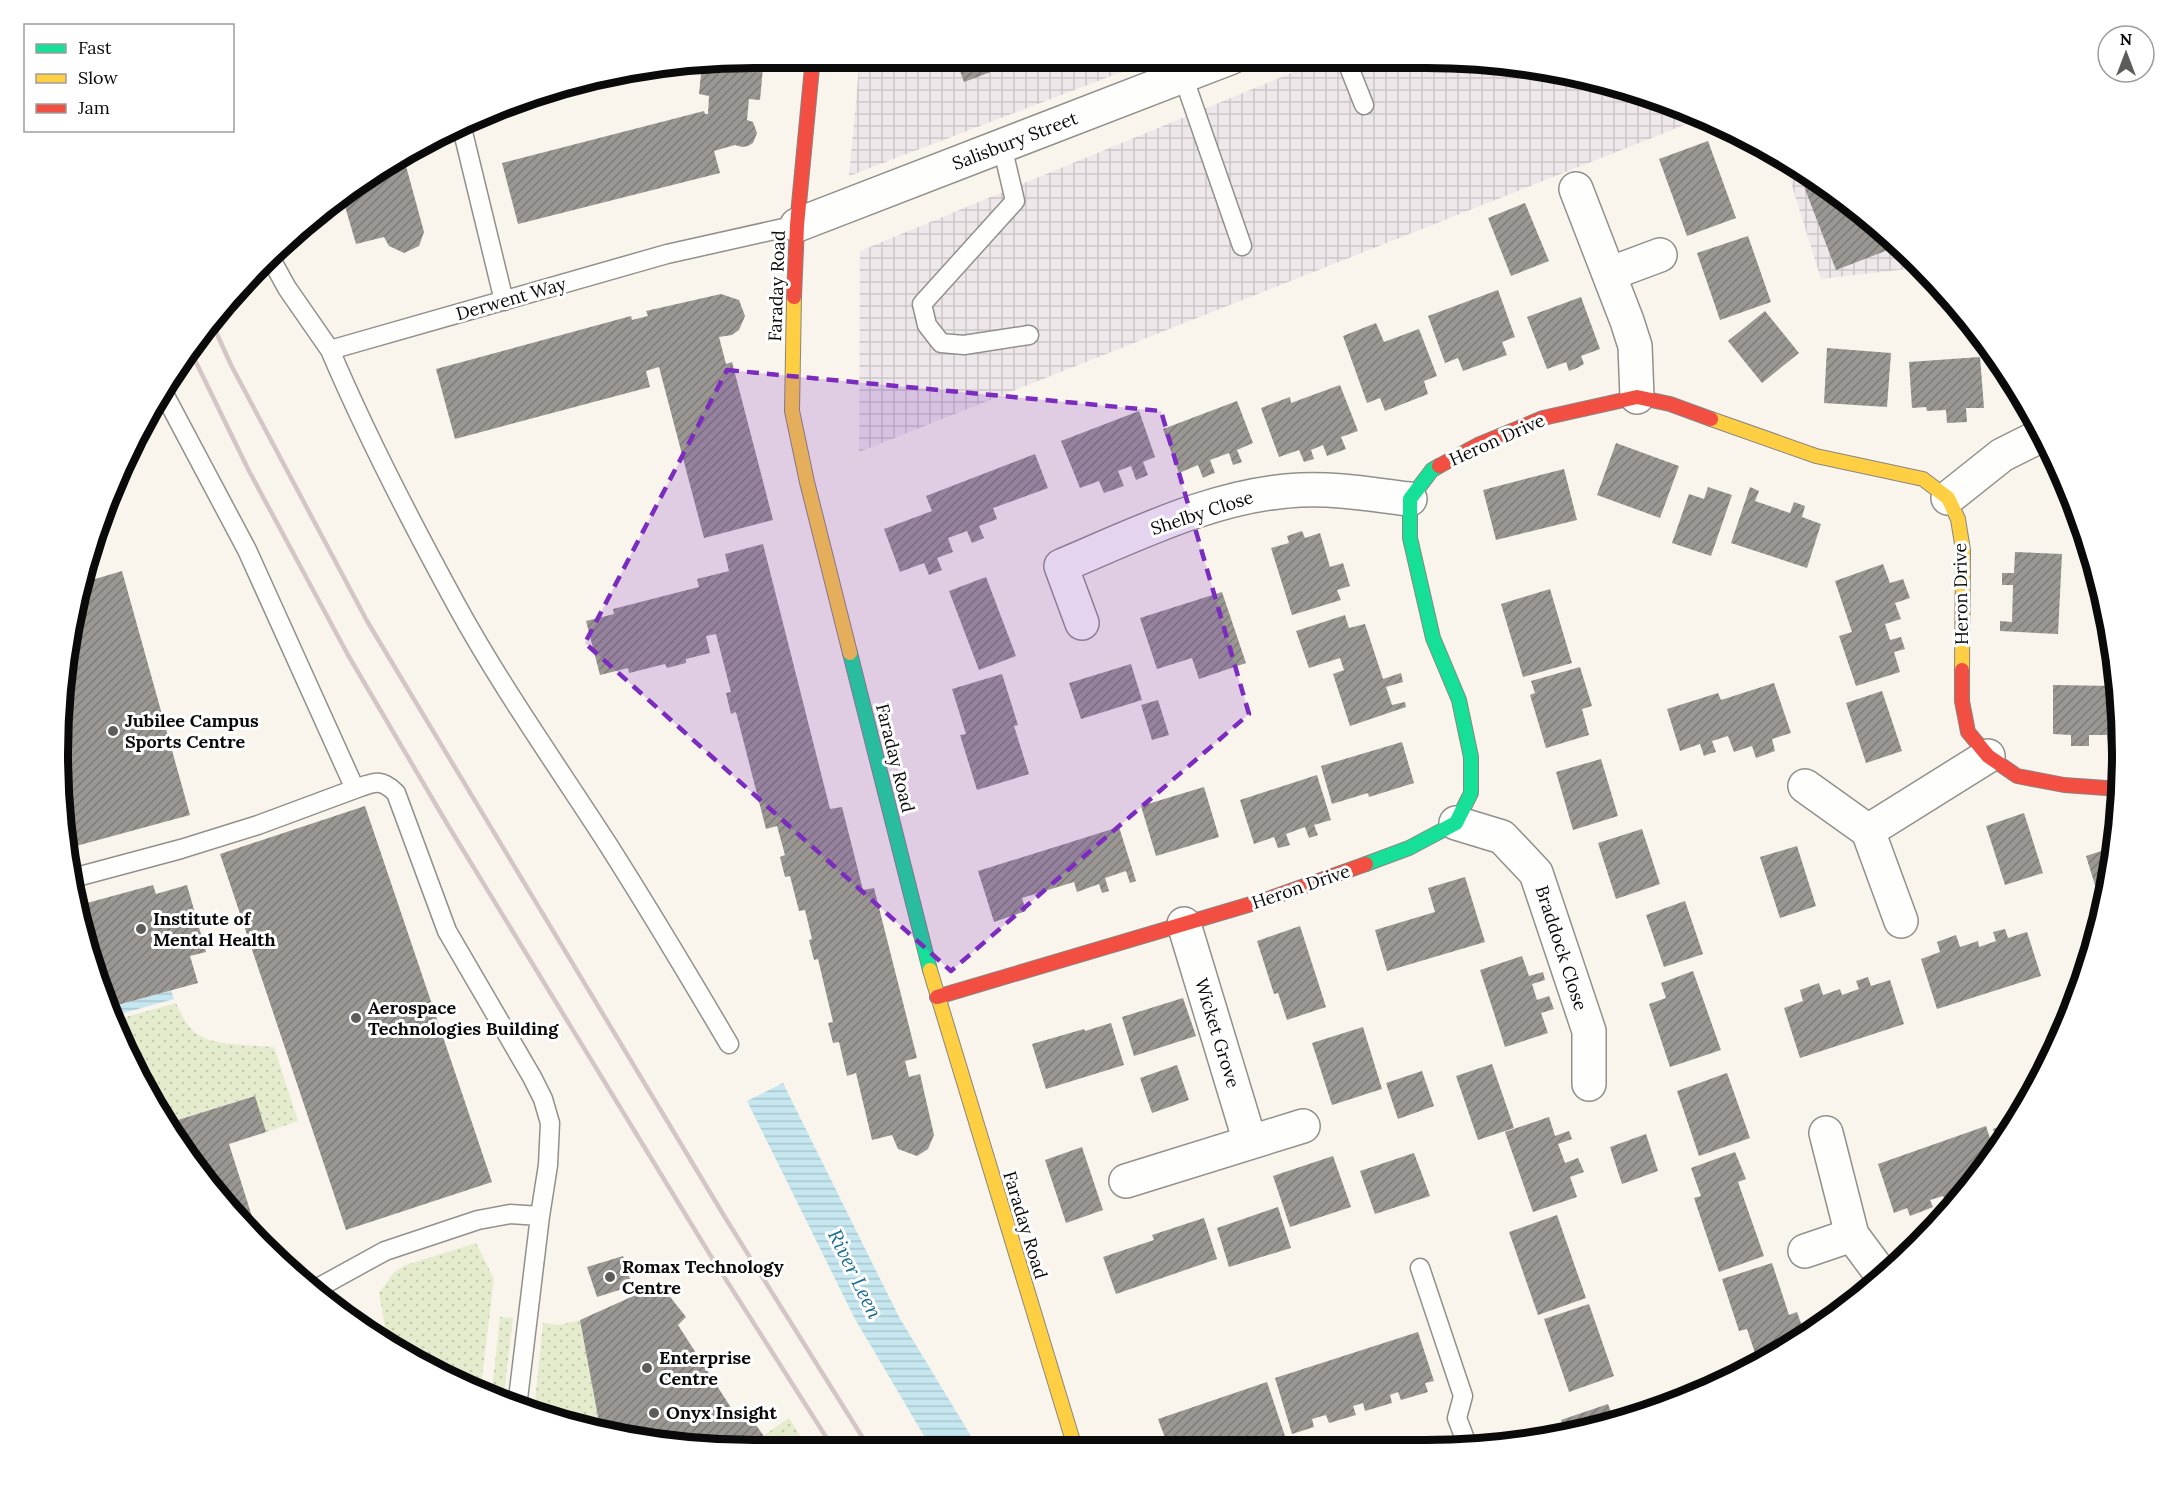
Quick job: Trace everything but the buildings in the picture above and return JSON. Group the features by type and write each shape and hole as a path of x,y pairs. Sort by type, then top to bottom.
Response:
{"street":[{"name":"Faraday Road","path":"812,68 797,225 792,411 807,482 937,997 1073,1440"},
{"name":"Salisbury Street","path":"797,225 1204,68"},
{"path":"1576,189 1628,321 1635,346 1637,397"},
{"path":"1609,274 1660,255"},
{"name":"Heron Drive","path":"1410,499 1432,470 1478,445 1543,417 1637,397 1670,404 1816,456 1923,479 1948,498 1958,519 1963,550 1962,701 1968,732 1988,756 2017,777 2064,785 2111,788"},
{"path":"1948,498 2002,454 2036,438"},
{"name":"Shelby Close","path":"1082,623 1060,566 1211,506 1252,495 1302,489 1410,499"},
{"path":"1410,499 1410,538 1433,638 1459,700 1471,757 1470,793 1456,823"},
{"path":"1868,831 1988,756"},
{"path":"1805,786 1868,831 1901,921"},
{"name":"Heron Drive","path":"937,997 1268,899 1381,860 1456,823"},
{"name":"Braddock Close","path":"1456,823 1502,837 1536,873 1589,1031 1589,1084"},
{"name":"Wicket Grove","path":"1184,924 1250,1142"},
{"path":"1125,1181 1303,1126"},
{"path":"1826,1133 1852,1235 1879,1270"},
{"path":"1804,1251 1852,1235"}],"lane":[{"path":"1349,68 1364,105"},
{"path":"1183,76 1242,246"},
{"path":"463,132 504,301"},
{"path":"1002,146 1015,201 922,304 927,325 941,343 964,345 1029,335"},
{"name":"Derwent Way","path":"330,350 668,254 797,225"},
{"path":"273,265 330,350 359,418 457,607 547,755 665,936 729,1044"},
{"path":"167,399 246,550 355,789"},
{"path":"79,876 181,849 258,825 373,782 386,783 396,793 447,931 543,1099 550,1123 548,1165 518,1398"},
{"path":"321,1286 385,1251 478,1220 510,1214 540,1216"},
{"path":"1420,1268 1463,1396 1457,1418 1465,1439"}],"highlighted area":[{"path":"727,370 1161,411 1249,714 951,971 585,643"}],"shaded area":[{"path":"859,68 1132,68 849,176"},
{"path":"1303,68 1471,69 1516,73 1604,91 1693,122 859,452 860,251"},
{"path":"1787,171 1844,209 1911,269 1821,279"}],"green space":[{"path":"176,1003 183,1018 202,1037 227,1044 274,1047 298,1121 266,1132 254,1096 174,1121 138,1058 121,1018"},
{"path":"476,1243 494,1279 481,1384 450,1370 386,1333 379,1293 394,1272 406,1265"},
{"path":"500,1317 513,1318 504,1393 492,1388"},
{"path":"580,1320 599,1422 535,1405 543,1323 559,1325"},
{"path":"789,1418 803,1440 766,1440 763,1436"}],"water":[{"path":"171,990 174,999 119,1014 116,1005"},
{"name":"River Leen","path":"783,1083 899,1317 973,1440 926,1440 855,1319 747,1101"}],"railway":[{"path":"215,329 231,365 367,621 726,1219 864,1440"},
{"path":"194,358 248,469 348,655 449,827 709,1253 828,1440"}],"traffic: fast":[{"path":"1366,864 1409,848 1456,823 1471,793 1471,757 1459,700 1433,638 1410,538 1410,499 1432,470 1439,466"},
{"path":"850,653 930,970"}],"traffic: slow":[{"path":"794,297 792,411 807,482 850,653"},
{"path":"1711,419 1816,456 1923,479 1948,498 1958,519 1963,550 1962,670"},
{"path":"930,970 1073,1440"}],"traffic: jam":[{"path":"794,297 797,225 812,68"},
{"path":"1439,466 1478,445 1543,418 1637,397 1670,404 1711,419"},
{"path":"1962,670 1962,701 1968,732 1988,756 2017,776 2064,785 2111,788"},
{"path":"937,997 1268,899 1366,864"}],"place":[{"name":"Jubilee Campus Sports Centre","path":"113,731"},
{"name":"Institute of Mental Health","path":"141,929"},
{"name":"Aerospace Technologies Building","path":"356,1018"},
{"name":"Romax Technology Centre","path":"610,1277"},
{"name":"Enterprise Centre","path":"647,1368"},
{"name":"Onyx Insight","path":"654,1413"}]}
